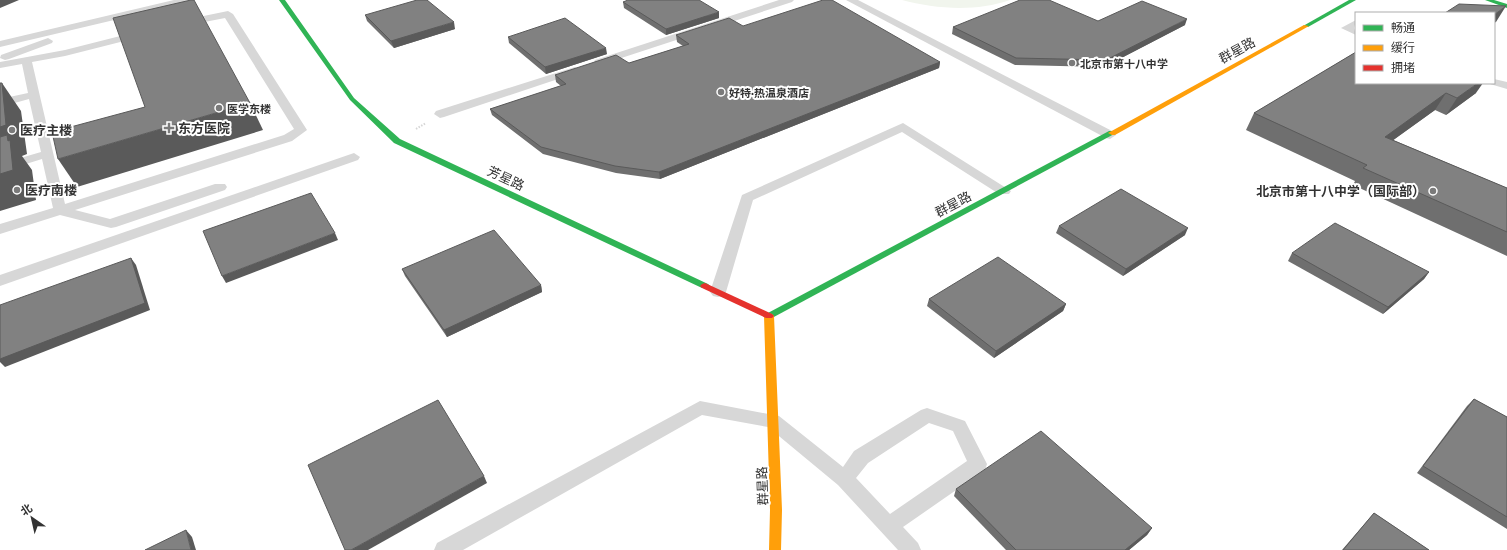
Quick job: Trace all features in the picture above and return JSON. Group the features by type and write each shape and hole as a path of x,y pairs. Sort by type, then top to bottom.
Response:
{"street":[{"name":"芳星路","path":"282,0 352,99 397,142 770,316"},
{"name":"群星路","path":"775,550 776,510 770,316 1110,135 1353,0"},
{"path":"1488,0 1507,6"}],"lane":[{"path":"0,44 186,0"},
{"path":"440,114 789,0"},
{"path":"851,0 1110,135"},
{"path":"0,229 288,138 301,130 228,14 174,25"},
{"path":"0,59 64,36 112,25 131,24"},
{"path":"1355,24 1346,28 1355,32"},
{"path":"0,65 66,53 150,31"},
{"path":"26,60 60,210"},
{"path":"1495,82 1507,86"},
{"path":"0,103 33,95"},
{"path":"718,292 747,198 903,127 1004,191"},
{"path":"0,168 47,154"},
{"path":"0,281 354,157"},
{"path":"60,210 111,224 220,187"},
{"path":"444,550 700,408 773,420 845,479 910,550"},
{"path":"845,479 861,457 927,415 960,426 978,464 888,526"}],"shaded area":[{"path":"902,0 1010,0 997,4 970,8 956,8"}],"building":[{"path":"194,0 250,103 58,159 52,132 145,107 113,18"},
{"path":"417,0 427,0 454,22 391,41 365,15"},
{"path":"628,0 699,0 719,12 666,29 623,2"},
{"name":"好特·热温泉酒店","path":"823,0 832,0 940,62 659,172 615,166 541,147 490,109 566,84 555,75 616,55 629,63 689,44 676,35 729,18 743,26"},
{"path":"1020,0 1049,0 1098,21 1142,1 1187,19 1106,60 1016,58 953,27"},
{"path":"1459,4 1506,6 1495,14 1495,12 1447,12"},
{"path":"565,18 606,48 545,67 508,37"},
{"path":"1355,53 1355,84 1477,84 1457,98 1446,93 1385,137 1507,188 1507,232 1363,168 1367,165 1254,113"},
{"path":"0,83 2,83 6,125 0,127"},
{"path":"7,135 8,141 10,140 13,170 0,174 0,137"},
{"path":"1121,189 1188,228 1126,269 1059,226"},
{"path":"311,193 335,233 222,276 203,231"},
{"path":"1335,223 1429,272 1388,307 1292,253"},
{"path":"494,230 541,285 444,330 402,269"},
{"path":"998,257 1066,304 996,351 929,299"},
{"path":"131,258 145,303 0,359 0,305"},
{"path":"1474,399 1507,417 1507,517 1423,466"},
{"path":"438,400 484,476 351,550 345,550 308,465"},
{"path":"1041,431 1152,528 1125,550 1016,550 956,489"},
{"path":"1374,513 1429,550 1343,550"},
{"path":"186,530 191,550 145,550"}],"traffic: fast":[{"path":"282,0 352,99 397,141 705,286"},
{"path":"1306,26 1353,0"},
{"path":"1488,0 1507,6"},
{"path":"769,316 1112,133"}],"traffic: slow":[{"path":"1112,133 1306,26"},
{"path":"769,316 776,510 775,550"}],"traffic: jam":[{"path":"705,286 769,316"}],"place":[{"name":"北京市第十八中学","path":"1072,63"},
{"name":"好特·热温泉酒店","path":"721,92"},
{"name":"医学东楼","path":"219,108"},
{"name":"东方医院","path":"169,128"},
{"name":"医疗主楼","path":"12,130"},
{"name":"医疗南楼","path":"17,190"},
{"name":"北京市第十八中学（国际部）","path":"1433,191"}]}
